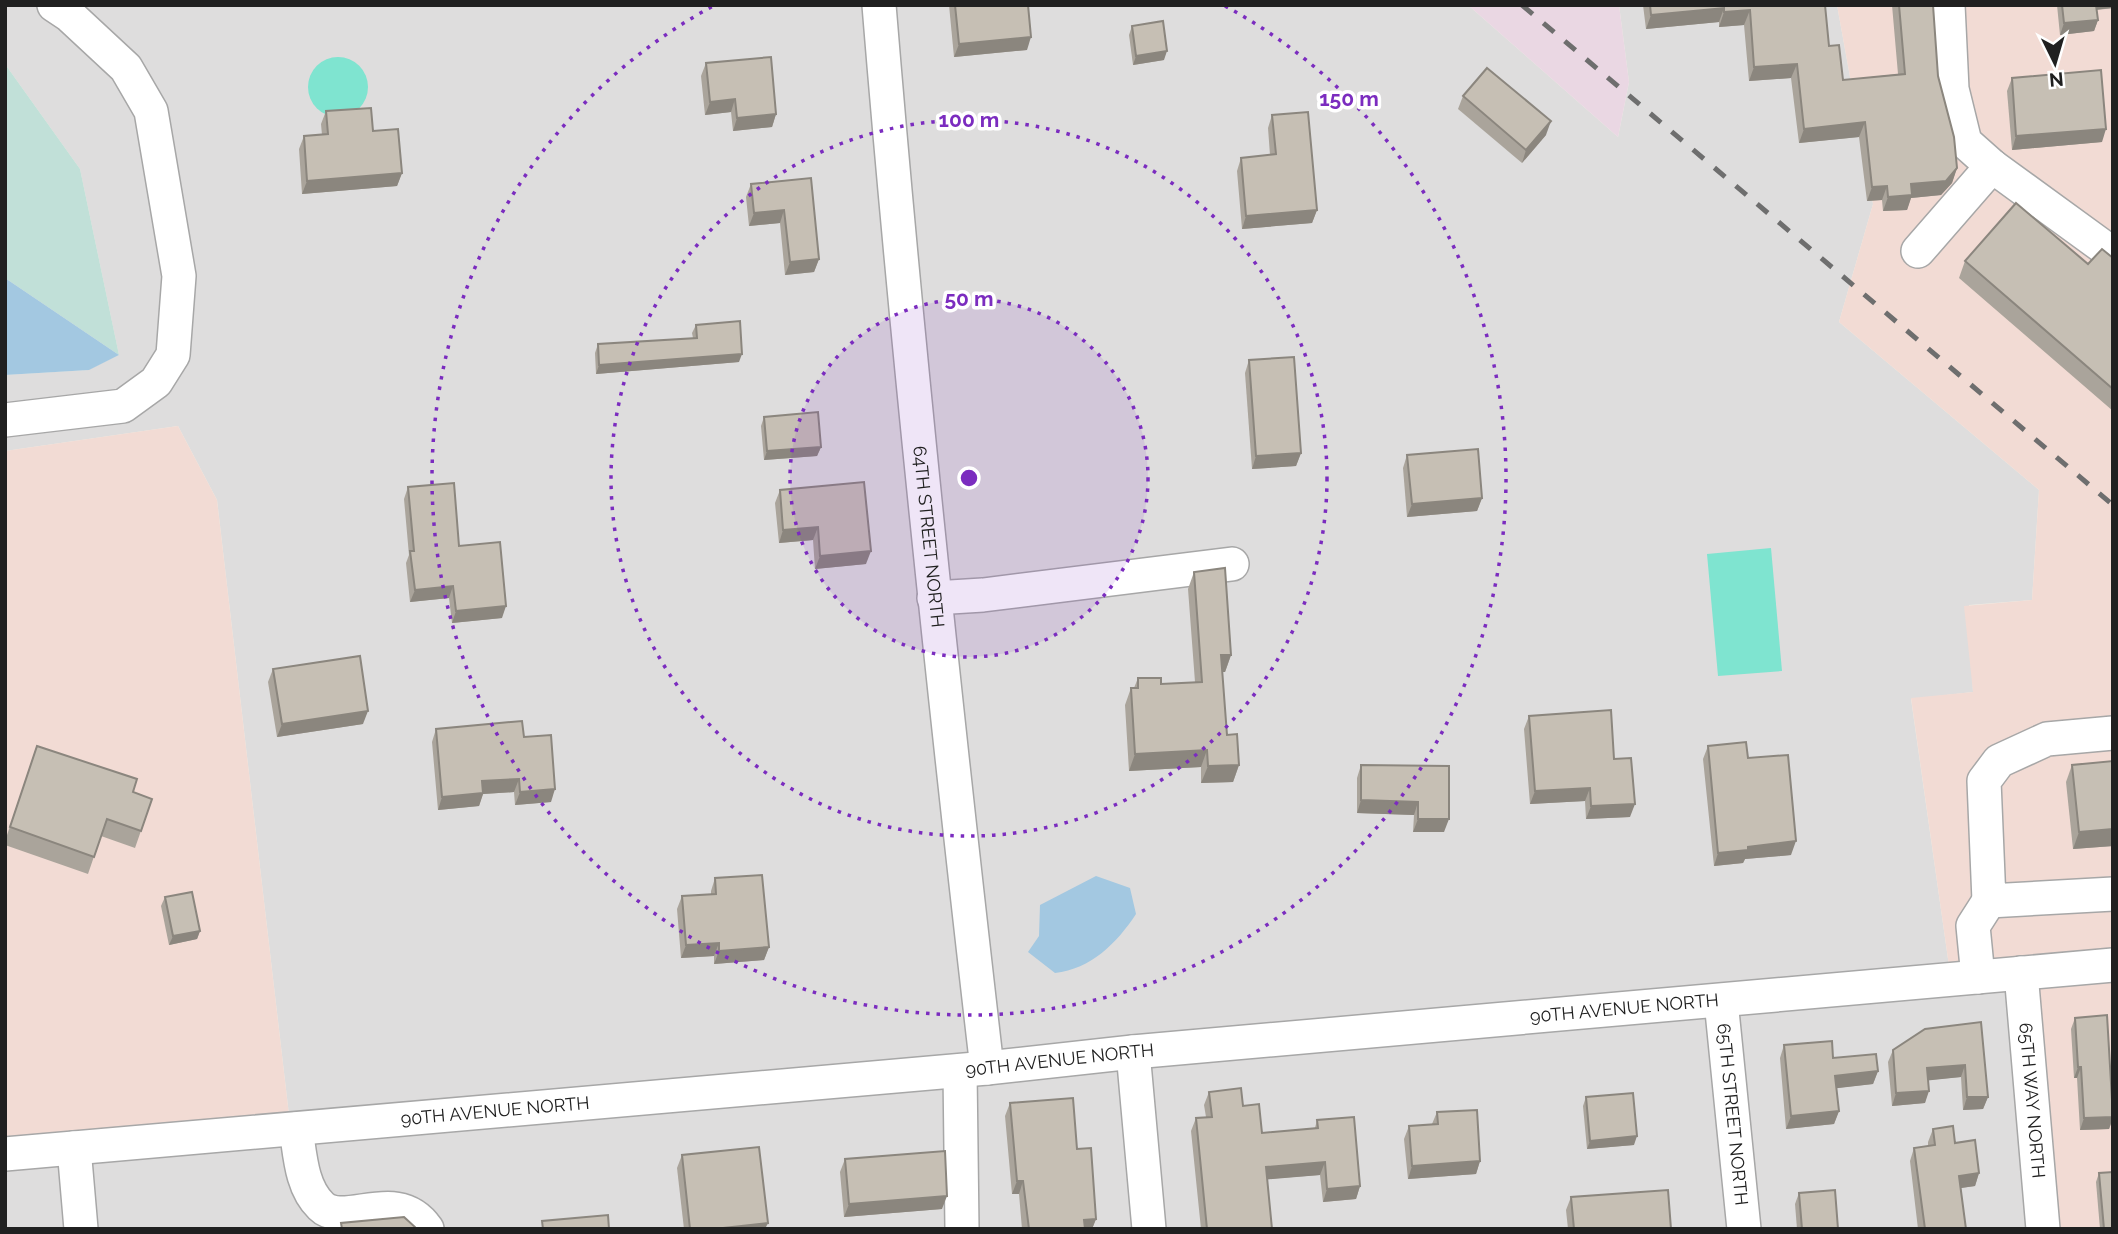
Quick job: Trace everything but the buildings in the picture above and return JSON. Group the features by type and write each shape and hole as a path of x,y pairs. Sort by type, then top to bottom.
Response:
{"street":[{"path":"5,421 122,406 156,382 173,355 179,276 150,111 126,68 69,15 54,5"},
{"name":"64TH STREET NORTH","path":"879,5 974,1070 962,1229"},
{"path":"1948,5 1952,89 1965,142 1992,166 2113,254"},
{"path":"1918,251 1992,166"},
{"path":"934,598 983,595 1232,564"},
{"path":"1978,977 1973,926 1989,901 1984,781 1999,761 2047,739 2113,733"},
{"path":"1989,901 2113,894"},
{"name":"90TH AVENUE NORTH","path":"5,1154 974,1070 1133,1052 2113,965"},
{"name":"65TH WAY NORTH","path":"2021,973 2043,1229"},
{"name":"65TH STREET NORTH","path":"1721,1001 1744,1229"},
{"path":"1133,1052 1149,1229"},
{"path":"296,1129 303,1173 321,1207 332,1213 383,1208 403,1210 417,1217 427,1229"},
{"path":"74,1148 80,1229"}],"shaded area":[{"path":"5,5 867,5 973,1056 289,1115 217,500 178,426 5,451 5,375 88,370 119,355 80,169 5,64"},
{"path":"891,5 1468,5 1618,137 1629,82 1619,5 1837,5 1873,204 1839,322 2039,490 2032,600 1969,605 1973,692 1911,699 1949,966 998,1053 956,696"},
{"path":"1468,5 1619,5 1629,82 1618,137"},
{"path":"1837,5 2113,5 2113,952 1949,966 1911,698 1973,692 1964,606 2032,600 2039,490 1839,322 1873,204"},
{"path":"338,57 355,62 363,70 368,87 363,104 355,112 338,117 321,112 313,104 308,87 313,70 321,62"},
{"path":"5,64 80,169 119,355 5,278"},
{"path":"5,278 119,355 89,370 5,375"},
{"path":"178,426 217,500 289,1115 5,1140 5,451"},
{"path":"1771,548 1782,671 1718,676 1707,554"},
{"path":"1096,876 1130,888 1136,914 1102,953 1080,966 1055,973 1028,952 1039,936 1040,905"},
{"path":"2113,979 2113,1229 2056,1229 2034,986"},
{"path":"2010,988 2031,1229 1756,1229 1734,1014"},
{"path":"1710,1016 1731,1229 1161,1229 1147,1064"},
{"path":"1122,1067 1136,1229 5,1229 5,1168"}],"railway":[{"path":"1522,5 2113,505"}]}
